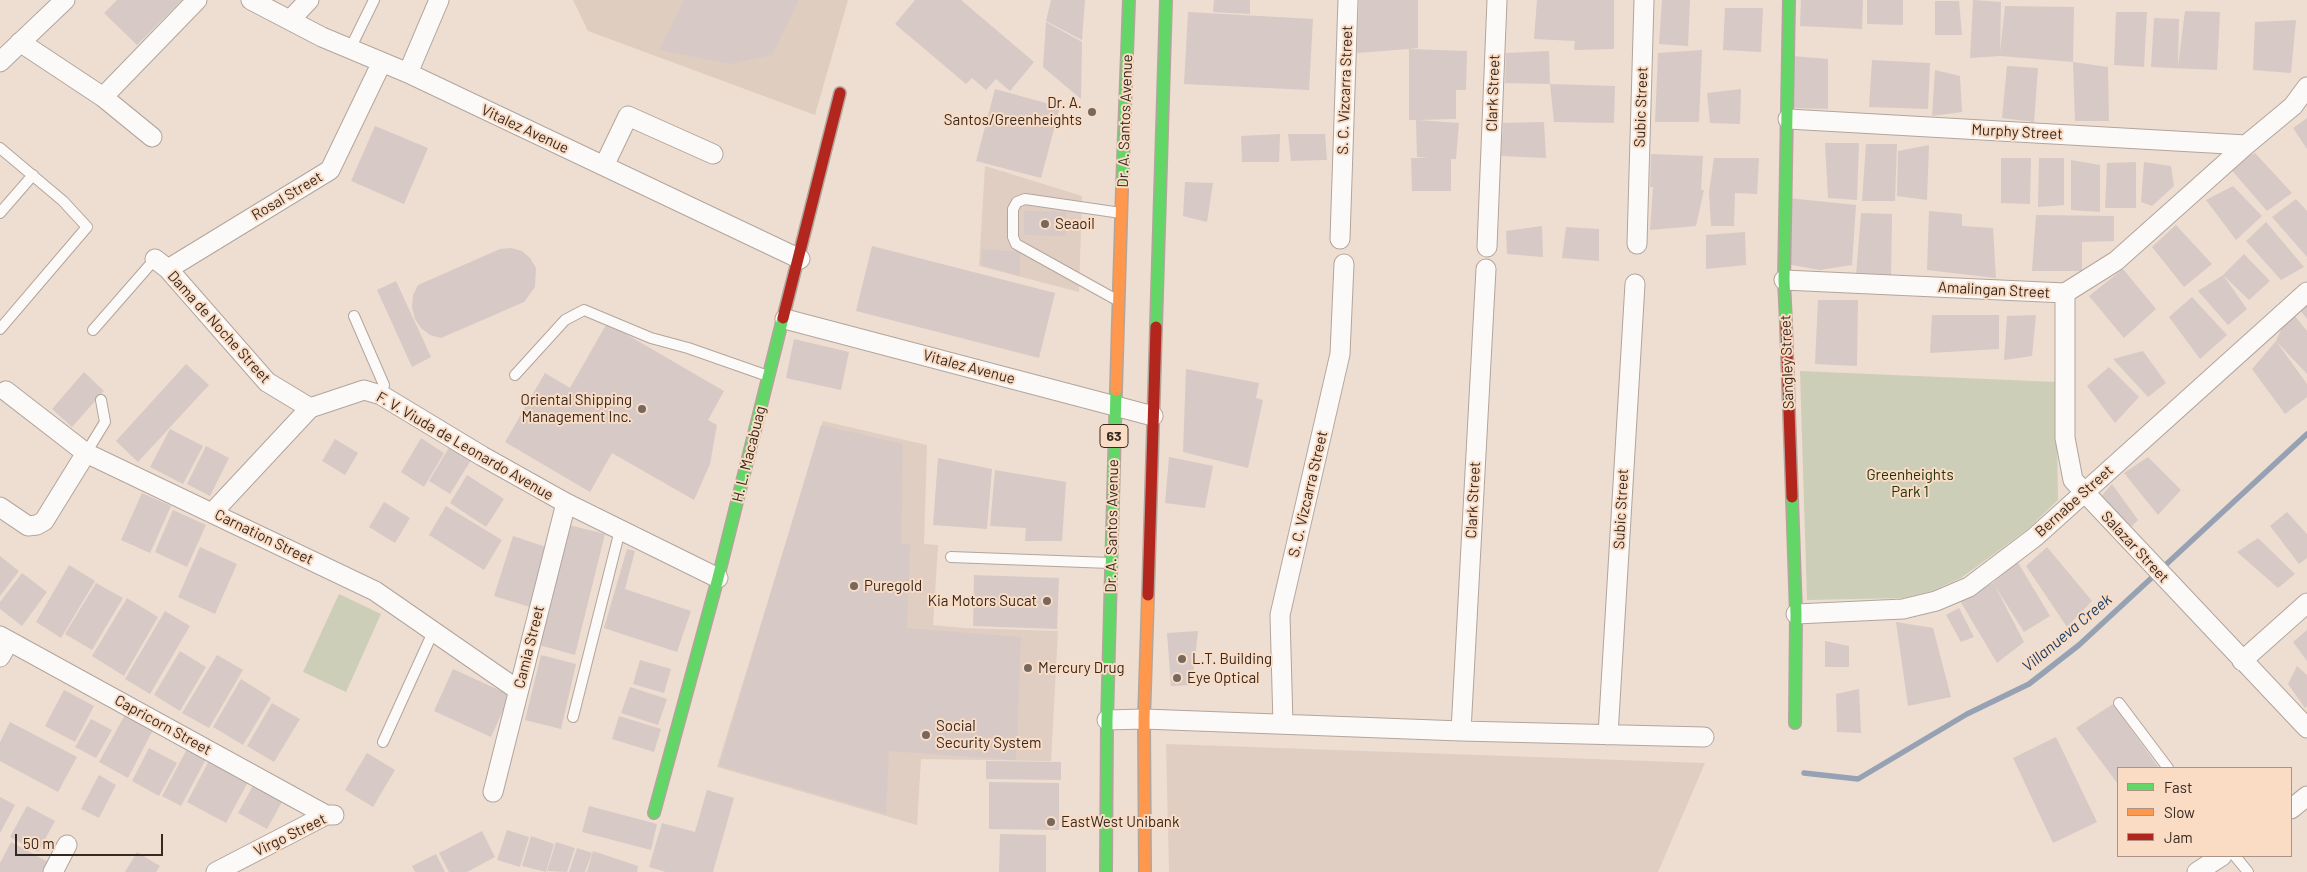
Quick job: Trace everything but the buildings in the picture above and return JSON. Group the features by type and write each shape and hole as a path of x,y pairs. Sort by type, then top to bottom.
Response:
{"main road":[{"name":"Dr. A. Santos Avenue","path":"1106,872 1107,720 1115,406 1129,0"},
{"path":"1144,872 1144,719 1166,0"},
{"name":"Sangley Street","path":"1789,0 1784,280 1796,614 1795,723"},
{"name":"H. L. Macabuag","path":"654,812 718,578 785,319 840,93"}],"street":[{"path":"0,62 66,0"},
{"path":"103,97 197,0"},
{"name":"Vitalez Avenue","path":"251,0 350,49 408,73 800,259"},
{"path":"290,20 310,0"},
{"path":"408,73 439,0"},
{"name":"S. C. Vizcarra Street","path":"1340,239 1348,0"},
{"name":"Clark Street","path":"1487,246 1497,0"},
{"name":"Subic Street","path":"1637,244 1644,0"},
{"path":"20,42 103,97 152,137"},
{"name":"Rosal Street","path":"161,264 330,170 382,62"},
{"name":"Amalingan Street","path":"1784,280 2065,293 2116,261 2246,145 2293,106 2307,87"},
{"path":"604,166 628,116 713,154"},
{"name":"Murphy Street","path":"1788,119 2246,145"},
{"name":"Dama de Noche Street","path":"161,264 267,382 310,408"},
{"name":"S. C. Vizcarra Street","path":"1283,724 1280,615 1340,354 1344,264"},
{"name":"Clark Street","path":"1461,732 1486,269"},
{"name":"Subic Street","path":"1608,735 1634,284"},
{"name":"Bernabe Street","path":"1796,614 1903,609 1936,601 1969,587 2035,538 2083,492 2307,292"},
{"name":"Salazar Street","path":"2065,293 2065,438 2070,473 2073,480 2146,560 2307,728"},
{"name":"Vitalez Avenue","path":"785,319 1153,416"},
{"name":"Carnation Street","path":"3,387 86,453 375,591 518,690"},
{"name":"F. V. Viuda de Leonardo Avenue","path":"213,512 310,408 364,390 381,395 482,456 566,503 718,578"},
{"path":"0,507 28,526 37,525 44,521 86,453"},
{"name":"Camia Street","path":"493,792 566,503"},
{"path":"2242,661 2307,603"},
{"name":"Capricorn Street","path":"3,644 331,815"},
{"path":"1107,720 1144,719 1461,732 1704,738"},
{"path":"2292,808 2307,796"},
{"name":"Virgo Street","path":"216,872 331,815"},
{"path":"53,872 67,845"},
{"path":"2197,872 2220,857"}],"lane":[{"path":"350,49 374,0"},
{"path":"0,148 63,200 87,227 0,329"},
{"path":"0,213 33,175"},
{"path":"1119,301 1016,244 1013,237 1013,209 1017,202 1025,198 1122,213"},
{"path":"93,330 161,264"},
{"path":"515,375 565,320 584,310 651,338 688,348 769,377"},
{"path":"354,316 384,385 381,395"},
{"path":"86,453 105,422 101,400"},
{"path":"574,717 620,530"},
{"path":"950,557 1111,563"},
{"path":"383,742 433,632"},
{"path":"2119,703 2167,767"},
{"path":"2236,857 2248,872"}],"shaded area":[{"path":"573,0 848,0 815,115 588,31"},
{"path":"985,166 1082,196 1079,292 979,266"},
{"name":"Puregold","path":"823,421 927,445 924,544 938,545 933,625 964,628 1058,631 1051,761 921,759 917,825 717,767"},
{"path":"1166,744 1705,763 1658,872 1169,872"}],"green space":[{"name":"Greenheights Park 1","path":"1800,371 2056,382 2058,500 2028,529 1961,578 1932,591 1903,598 1807,600"},
{"path":"339,594 381,614 346,692 303,672"}],"waterway":[{"name":"Villanueva Creek","path":"1804,773 1858,779 1967,714 2029,684 2079,645 2307,434"}],"traffic: fast":[{"path":"1122,189 1129,0"},
{"path":"1156,327 1166,0"},
{"path":"1786,324 1784,280 1789,0"},
{"path":"654,813 718,578 783,318"},
{"path":"1106,872 1107,720 1116,390"},
{"path":"1792,497 1796,614 1795,723"}],"traffic: slow":[{"path":"1116,390 1122,189"},
{"path":"1145,872 1144,719 1148,595"}],"traffic: jam":[{"path":"783,318 840,93"},
{"path":"1786,324 1792,497"},
{"path":"1148,595 1156,327"}],"place":[{"name":"Dr. A. Santos/Greenheights","path":"1092,112"},
{"name":"Seaoil","path":"1045,224"},
{"name":"Oriental Shipping Management Inc.","path":"642,409"},
{"name":"Puregold","path":"854,586"},
{"name":"Kia Motors Sucat","path":"1047,601"},
{"name":"L.T. Building","path":"1182,659"},
{"name":"Mercury Drug","path":"1028,668"},
{"name":"Eye Optical","path":"1177,678"},
{"name":"Social Security System","path":"926,735"},
{"name":"EastWest Unibank","path":"1051,822"}]}
